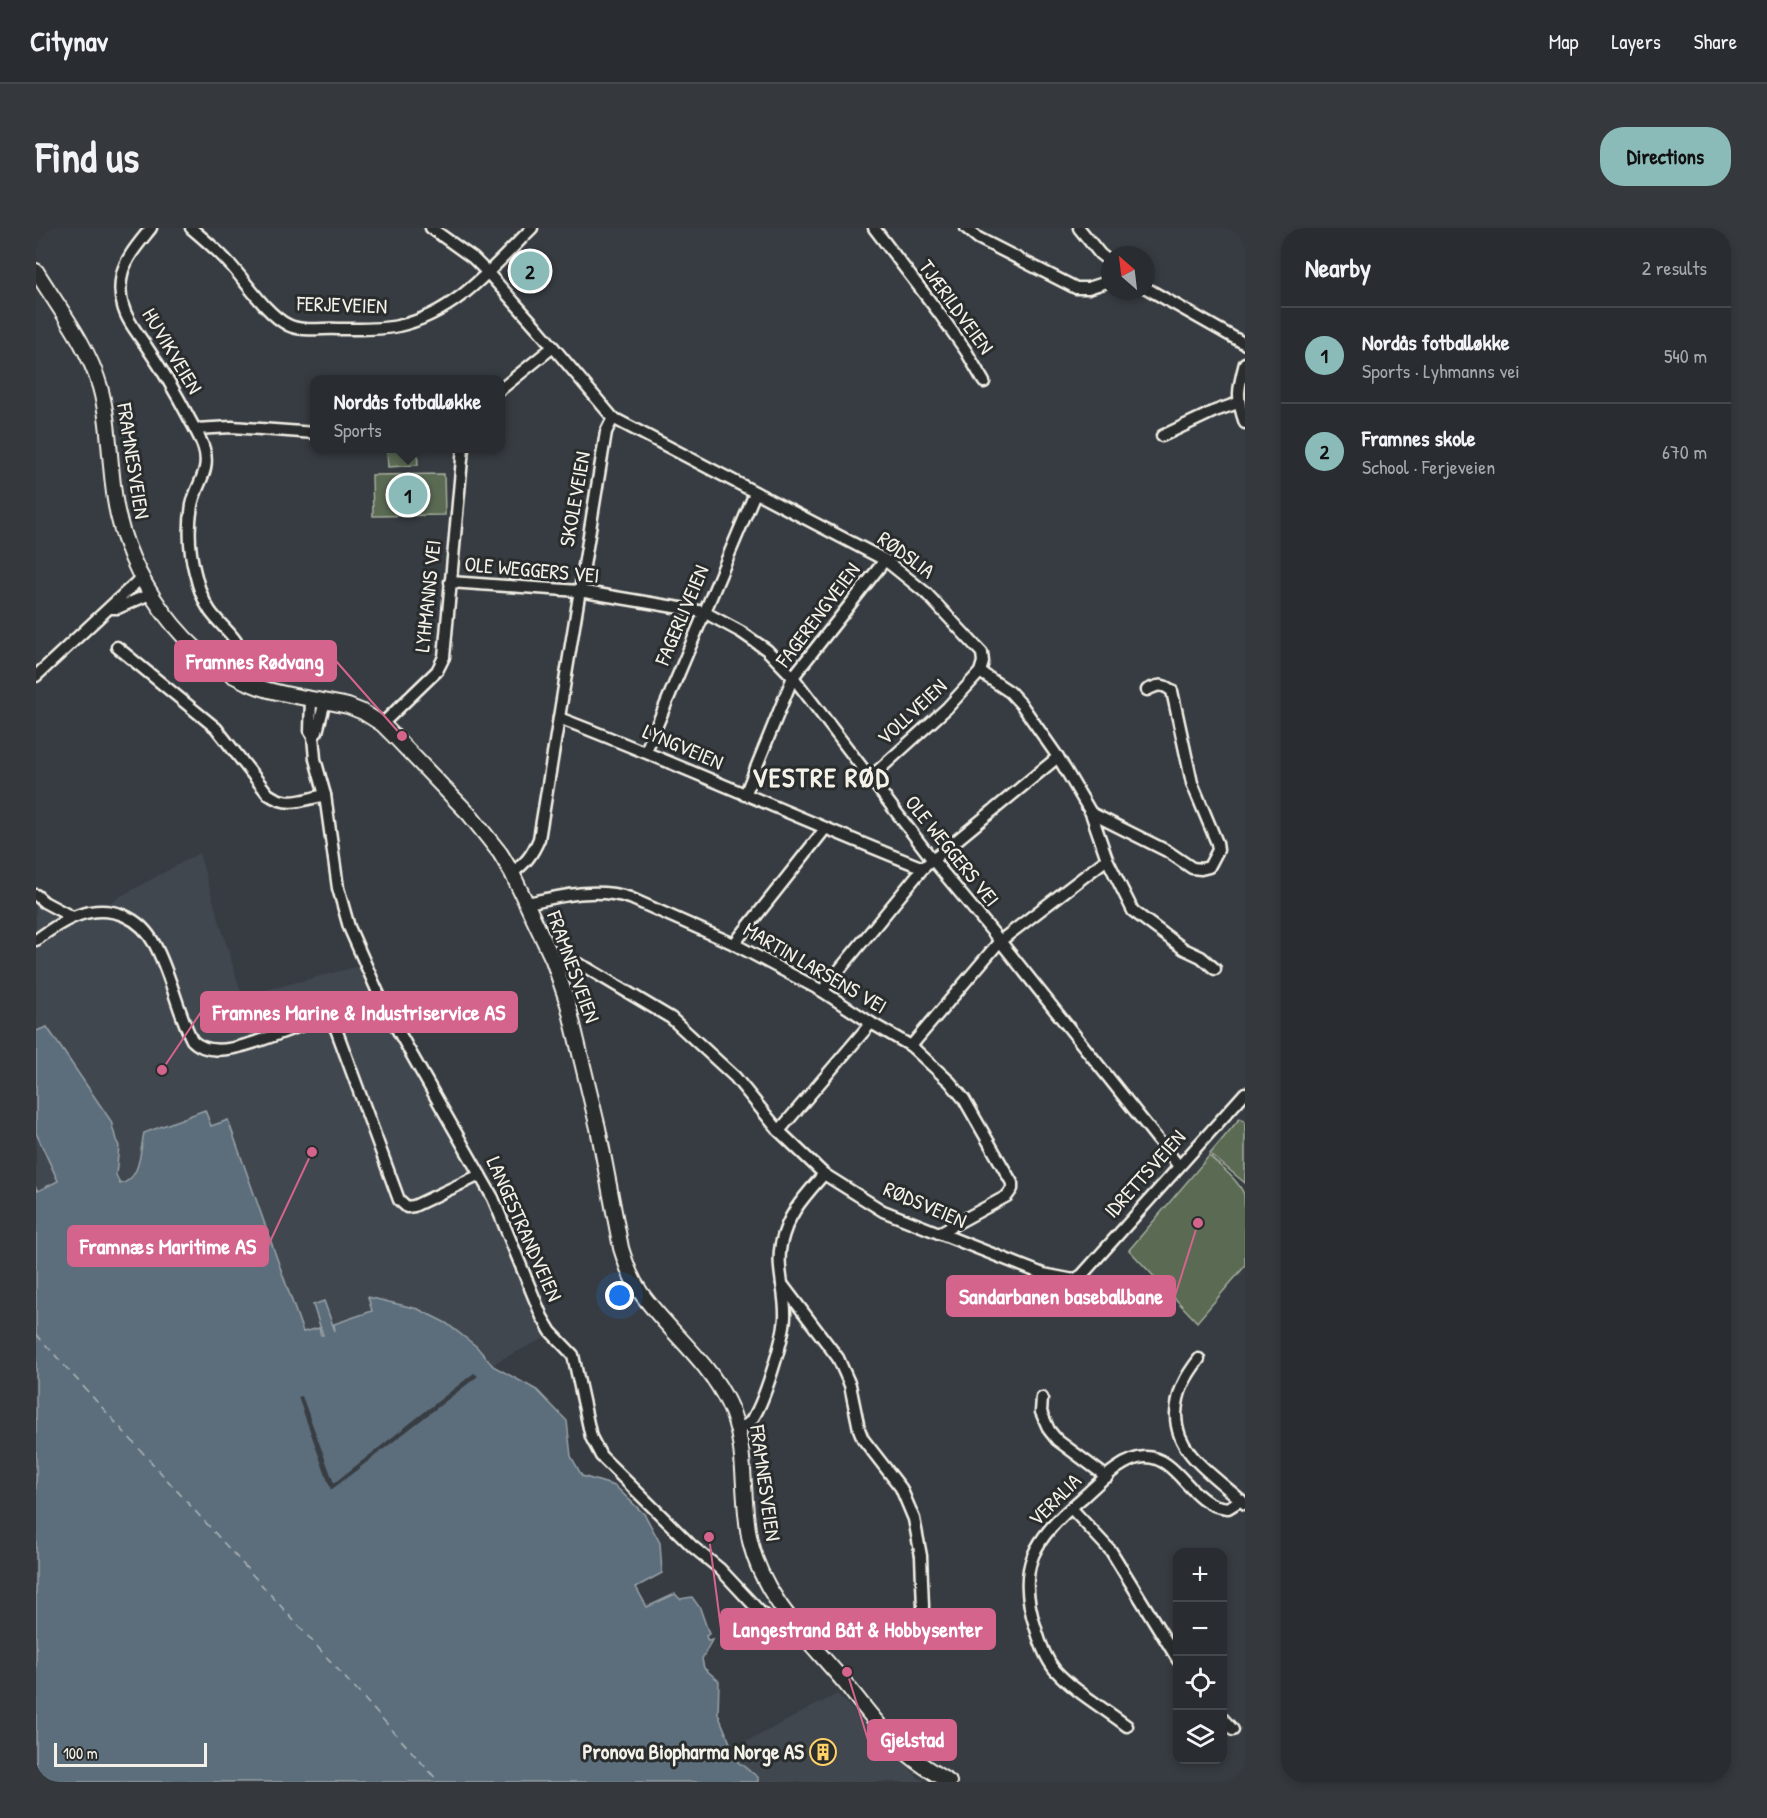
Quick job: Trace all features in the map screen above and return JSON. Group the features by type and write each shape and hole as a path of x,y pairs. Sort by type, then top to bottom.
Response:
{"main road":[{"name":"FRAMNESVEIEN","path":"36,271 76,337 99,384 105,408 115,500 122,529 141,578 150,594 176,627 197,648 236,676 257,687 318,699 363,712 382,724 469,814 500,853 527,903 553,960 575,1028 627,1265 640,1293 713,1377 729,1405 738,1428 750,1542 768,1585 796,1626 895,1742 917,1762 950,1782"}],"street":[{"name":"HUVIKVEIEN","path":"151,228 129,257 123,273 121,288 123,307 169,381 204,448 207,463 192,504 189,533 191,560 200,591 210,611 237,641 241,650 242,662 236,676"},
{"name":"FERJEVEIEN","path":"191,228 227,261 272,312 288,325 299,328 344,329 399,326 444,307 460,297 488,273 532,228"},
{"path":"431,228 444,232 488,273 613,418"},
{"name":"TJÆRILDVEIEN","path":"874,228 939,313 966,351 984,382"},
{"path":"966,228 978,238 1076,288 1088,288 1101,284"},
{"path":"1079,228 1101,255"},
{"path":"1155,293 1245,344"},
{"path":"505,386 553,347"},
{"path":"1245,363 1239,386 1238,403 1245,423"},
{"path":"1162,436 1215,411 1238,403"},
{"name":"RØDSLIA","path":"613,418 885,560 926,593 969,637 982,653 983,662 980,672"},
{"name":"SKOLEVEIEN","path":"512,873 525,864 539,839 606,432 613,418"},
{"name":"HUVIKVEIEN","path":"195,429 232,427 310,433"},
{"name":"LYHMANNS VEI","path":"382,724 437,671 444,657 463,453"},
{"name":"FAGERLIVEIEN","path":"646,751 755,493"},
{"name":"FAGERENGVEIEN","path":"745,795 793,677 885,560"},
{"path":"36,676 141,578"},
{"name":"OLE WEGGERS VEI","path":"450,582 579,591 704,612 741,632 767,650 793,677 932,860 1000,941 1178,1165"},
{"path":"111,608 118,608 150,594"},
{"path":"117,647 216,728 268,794 278,801 294,802 325,795"},
{"path":"980,672 1010,692 1058,757 1091,813 1107,860 1133,912 1184,949 1201,957 1215,969"},
{"name":"VOLLVEIEN","path":"870,778 947,708 980,672"},
{"path":"1091,813 1167,851 1192,868 1209,867 1215,858 1218,850 1217,843 1192,783 1172,691 1164,685 1147,690"},
{"name":"LANGESTRANDVEIEN","path":"318,699 310,732 313,736 315,759 325,795 341,902 364,965 400,1035 493,1198 542,1317 551,1332 573,1355 591,1437 601,1456 693,1547 720,1569 762,1614 780,1626 790,1629 796,1626"},
{"name":"LYNGVEIEN","path":"559,718 646,751 825,829 923,868"},
{"path":"822,991 923,868 1058,757"},
{"path":"734,944 825,829"},
{"path":"911,1046 1000,941 1107,860"},
{"name":"MARTIN LARSENS VEI","path":"527,903 574,893 615,893 630,898 734,944 822,991 911,1046 950,1082 964,1099 1012,1183 1012,1189 1007,1196 939,1233"},
{"path":"36,895 44,902 72,917"},
{"path":"36,940 72,917 93,911 114,913 132,920 147,933 156,946 188,1031 197,1046 207,1049 244,1046 327,1019 332,1022 399,1200 407,1207 414,1206 480,1175"},
{"name":"RØDSVEIEN","path":"553,960 572,961 587,968 671,1018 735,1077 779,1131 824,1174 883,1211 1043,1274 1074,1280"},
{"path":"779,1131 871,1023"},
{"name":"IDRETTSVEIEN","path":"1074,1280 1082,1275 1178,1165 1245,1093"},
{"path":"738,1428 750,1422 758,1410 777,1353 785,1318 779,1270 780,1252 787,1225 800,1200 824,1174"},
{"path":"782,1284 838,1358 850,1385 863,1439 901,1488 914,1519 921,1556 923,1607"},
{"path":"1199,1359 1184,1378 1179,1394 1176,1421 1179,1436 1187,1451 1243,1502"},
{"name":"VERALIA","path":"1042,1398 1041,1412 1049,1430 1057,1440 1107,1477"},
{"name":"VERALIA","path":"1127,1726 1068,1682 1054,1669 1043,1651 1028,1605 1027,1576 1033,1555 1044,1534 1071,1508 1127,1462 1139,1457 1153,1457 1164,1462 1208,1503 1227,1508 1243,1502"},
{"path":"1071,1508 1117,1559 1176,1656"},
{"path":"1227,1723 1233,1730"}],"shaded area":[{"path":"199,853 242,996 364,965 493,1198 553,1334 498,1361 493,1366 476,1346 369,1298 373,1311 334,1324 334,1331 324,1301 314,1304 324,1335 302,1332 228,1120 210,1126 144,1133 135,1175 126,1183 120,1184 116,1175 119,1146 110,1121 47,1028 36,1031 36,895 72,917 94,911"},
{"path":"36,1133 58,1181 38,1192 36,1188"},
{"path":"837,1694 919,1778 927,1782 758,1782 758,1776 738,1762 733,1749"}],"green space":[{"path":"387,453 417,453 418,465 388,467"},
{"path":"444,474 445,515 373,516 372,475"},
{"path":"1240,1118 1245,1122 1245,1183 1210,1154"},
{"path":"1209,1156 1233,1178 1244,1194 1245,1266 1197,1322 1129,1250"}],"water":[{"path":"47,1027 111,1121 119,1146 116,1175 120,1184 132,1177 136,1171 144,1133 205,1110 211,1126 228,1120 303,1332 319,1328 323,1335 313,1305 324,1301 335,1331 334,1324 372,1311 368,1297 418,1309 446,1323 476,1346 493,1366 537,1390 567,1421 571,1456 582,1476 615,1486 645,1515 660,1543 662,1573 636,1587 647,1607 675,1594 680,1599 692,1597 700,1608 709,1634 706,1636 708,1641 712,1640 702,1659 704,1668 719,1681 718,1714 738,1762 758,1777 758,1782 41,1782 36,1764 36,1188 38,1191 58,1181 36,1133 36,1031"}],"pier":[{"path":"474,1373 478,1376 331,1490 298,1397 302,1396 334,1483"}],"ferry route":[{"path":"36,1334 439,1782"}],"place":[{"name":"Framnes skole","path":"530,271"},
{"name":"Nordås fotballøkke","path":"408,495"},
{"name":"Framnes Rødvang","path":"402,736"},
{"name":"Framnes Marine & Industriservice AS","path":"162,1070"},
{"name":"Framnæs Maritime AS","path":"312,1152"},
{"name":"Sandarbanen baseballbane","path":"1198,1223"},
{"name":"Langestrand Båt & Hobbysenter","path":"709,1537"},
{"name":"Gjelstad","path":"847,1672"},
{"name":"Pronova Biopharma Norge AS","path":"823,1752"}],"district":[{"name":"VESTRE RØD","path":"821,778"}]}
